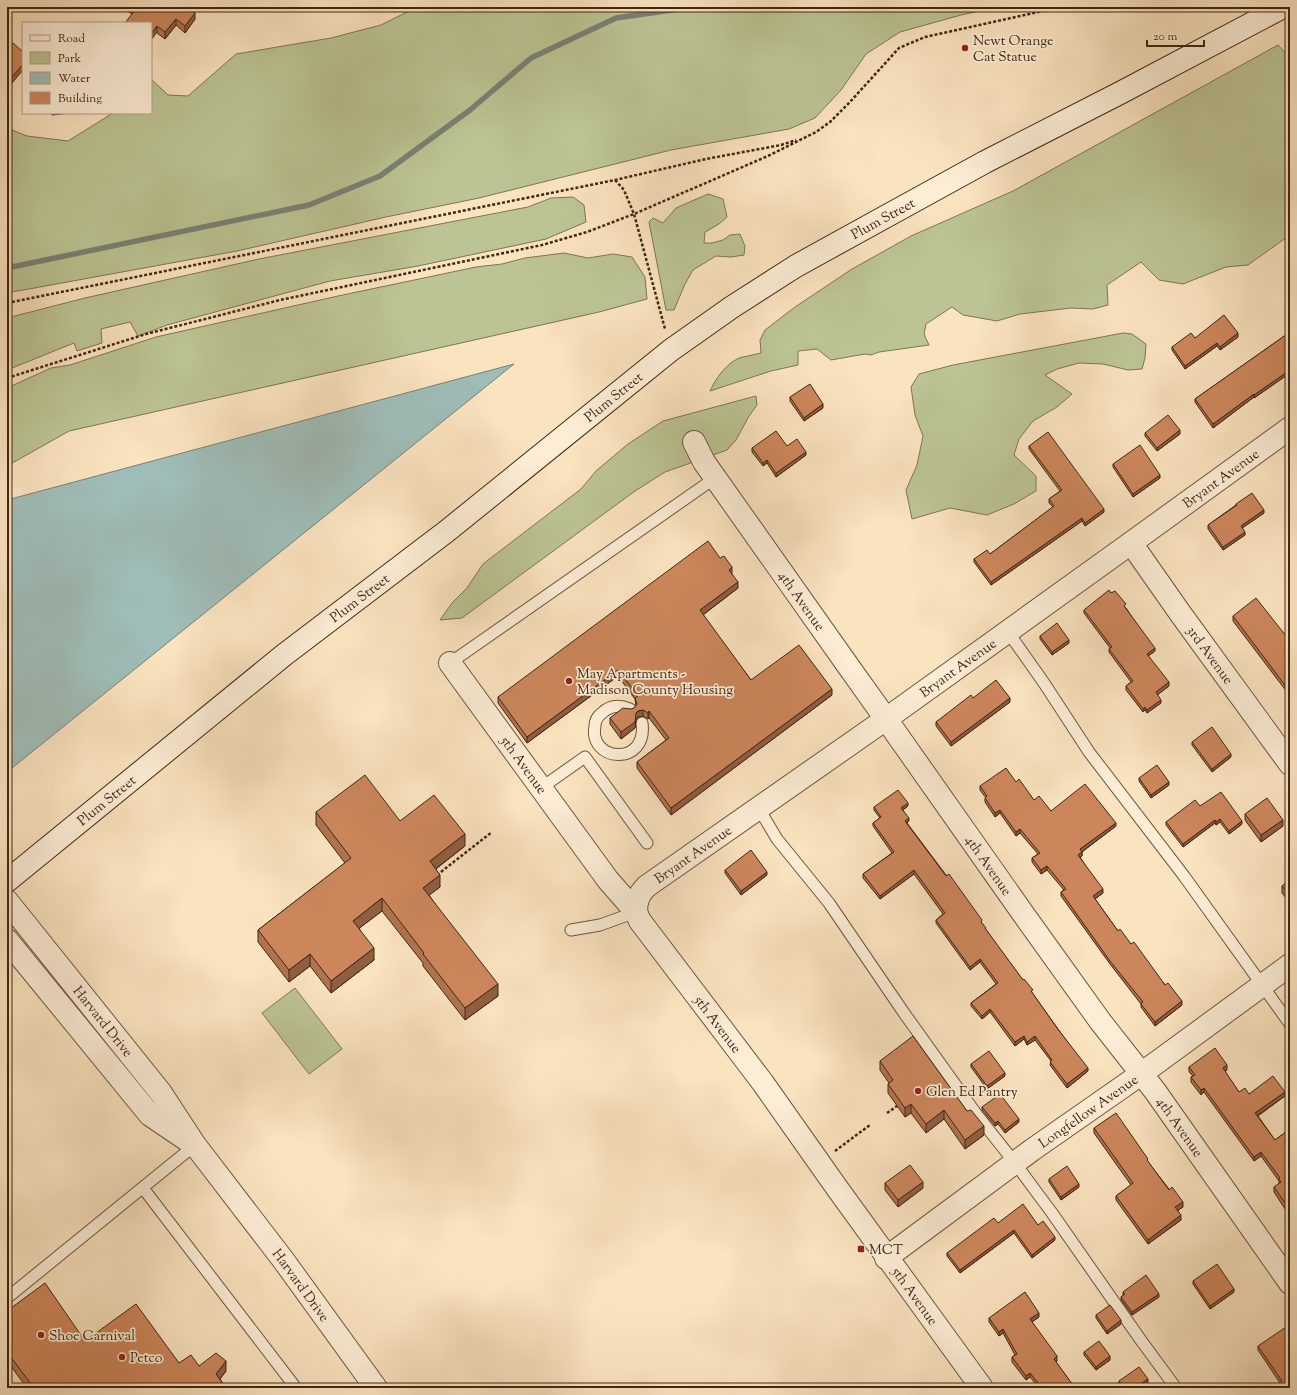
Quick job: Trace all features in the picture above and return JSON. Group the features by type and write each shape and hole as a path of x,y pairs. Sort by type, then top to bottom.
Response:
{"street":[{"name":"Plum Street","path":"7,881 284,655 447,531 671,350 732,307 796,266 985,162 1283,7"},
{"name":"Bryant Avenue","path":"636,912 636,903 640,893 647,886 886,719 1290,428"},
{"name":"4th Avenue","path":"694,442 704,462 715,478 1024,915 1100,1021 1141,1074 1290,1283"},
{"name":"3rd Avenue","path":"1132,543 1180,613 1290,764"},
{"name":"5th Avenue","path":"450,663 608,880 636,912 640,921 763,1082 886,1258 982,1388"},
{"name":"Harvard Drive","path":"7,901 161,1093 195,1145 284,1261 376,1388"},
{"name":"Harvard Drive","path":"7,940 150,1114 195,1145"},
{"name":"Longfellow Avenue","path":"886,1258 1290,965"}],"lane":[{"path":"450,663 715,478"},
{"path":"1008,632 1090,752 1184,876 1290,1024"},
{"path":"630,709 622,706 614,706 606,709 600,715 595,722 594,730 595,739 600,746 606,752 614,755 622,755 630,752 637,747 641,740 643,732 642,723"},
{"path":"541,788 600,746"},
{"path":"585,757 647,843"},
{"path":"758,807 777,839 829,903 904,1013 1052,1213 1176,1388"},
{"path":"571,930 600,925 636,912"},
{"path":"7,1298 195,1145"},
{"path":"143,1188 296,1388"}],"path":[{"path":"7,378 146,334 280,300 542,245 587,232 634,214 768,156 816,132 830,122 849,103 900,48 924,37 1061,7"},
{"path":"7,303 615,180 803,139"},
{"path":"615,180 624,190 631,203 671,350"},
{"path":"433,878 492,832"},
{"path":"886,1113 897,1106"},
{"path":"834,1152 870,1125"},
{"path":"7,1384 10,1388"}],"green space":[{"path":"417,7 998,7 961,15 900,32 866,54 841,90 815,118 789,129 671,150 479,198 386,217 237,251 7,293 7,128 27,136 68,141 111,114 152,114 152,80 168,95 188,96 236,54 331,38 381,25"},
{"path":"1278,45 1290,58 1290,235 1248,265 1226,267 1183,284 1159,280 1141,262 1107,285 1108,305 1093,309 1071,308 1020,314 997,321 963,315 952,307 926,324 924,334 929,345 831,360 817,349 798,351 798,365 771,371 710,391 718,376 734,361 739,358 761,353 760,340 765,330 795,307 852,269 911,236 1013,191"},
{"path":"708,194 723,199 727,217 719,224 705,232 704,243 712,243 723,240 730,235 740,234 745,246 744,255 731,257 716,256 693,270 685,284 674,310 666,310 649,222 653,218 663,223 676,208"},
{"path":"573,197 584,205 586,222 546,239 418,266 330,281 167,325 138,336 130,322 101,329 102,343 77,351 74,343 7,370 7,318 85,298 259,259 528,207 551,198"},
{"path":"564,253 588,258 613,254 632,257 645,277 647,299 599,312 69,431 7,466 7,388 51,368 70,365 156,337 338,296 476,267"},
{"path":"1123,333 1132,334 1146,344 1145,358 1142,369 1128,370 1103,364 1079,363 1057,369 1045,375 1072,394 1057,407 1033,421 1019,439 1014,455 1036,476 1036,491 1014,504 987,515 950,508 912,519 906,490 917,465 923,436 915,415 911,387 919,374 953,365"},
{"path":"756,396 757,405 749,416 736,440 727,450 665,472 635,491 462,618 440,620 452,603 467,588 483,564 581,489 596,471 628,444 663,421"},
{"path":"295,988 342,1049 309,1074 262,1013"}],"water":[{"path":"514,364 7,772 7,500"}],"building":[{"path":"131,7 188,7 195,13 185,26 176,19 165,32 157,26 152,33 152,22 126,22 135,10"},
{"path":"13,43 22,51 22,65 7,83 7,50"},
{"path":"1224,315 1238,333 1220,347 1217,343 1185,366 1172,347 1191,333 1195,338"},
{"path":"1290,332 1290,370 1213,424 1195,399"},
{"path":"810,384 823,404 804,418 790,397"},
{"path":"1168,415 1180,430 1157,448 1145,433"},
{"path":"776,431 787,446 797,439 806,452 776,473 767,460 763,463 752,448"},
{"path":"1048,432 1104,509 1085,523 1082,518 991,582 974,559 987,550 990,554 1054,506 1049,499 1062,490 1029,446"},
{"path":"1140,445 1160,475 1133,494 1113,464"},
{"path":"1252,493 1264,510 1241,526 1245,532 1223,547 1208,525"},
{"name":"May Apartments - Madison County Housing","path":"708,541 720,558 724,556 732,567 729,570 738,582 700,610 751,680 799,645 832,689 671,808 637,762 669,738 649,711 648,713 643,710 638,711 636,713 635,722 621,732 610,718 623,708 631,709 637,704 635,698 638,696 618,670 527,737 498,697"},
{"path":"1109,590 1111,593 1115,591 1126,604 1124,606 1155,648 1147,654 1169,682 1156,692 1161,700 1147,710 1145,707 1143,709 1126,686 1133,681 1109,649 1112,647 1084,610"},
{"path":"1256,598 1290,641 1288,644 1290,647 1290,692 1233,616"},
{"path":"1057,623 1069,640 1052,652 1040,636"},
{"path":"996,680 1010,698 951,742 936,722 971,695 973,698"},
{"path":"1212,727 1231,754 1212,769 1192,742"},
{"path":"1157,765 1169,782 1151,795 1139,778"},
{"path":"1006,768 1016,782 1019,779 1034,800 1039,796 1051,811 1085,784 1116,823 1080,849 1082,852 1078,855 1103,889 1093,896 1118,931 1120,929 1131,944 1134,942 1165,985 1168,983 1182,1001 1155,1022 1141,1004 1143,1002 1110,961 1061,892 1066,889 1047,866 1041,870 1032,858 1040,853 1020,829 1016,832 1000,810 995,813 985,798 987,796 980,786"},
{"path":"365,775 400,821 434,795 465,834 430,861 440,875 423,888 498,984 465,1008 382,898 353,921 374,948 331,981 310,954 289,970 258,930 351,858 316,812"},
{"path":"898,790 908,803 901,808 909,818 905,821 946,876 949,874 982,920 981,922 985,928 1023,980 1024,979 1033,990 1031,991 1057,1028 1088,1068 1067,1084 1050,1062 1052,1060 1035,1036 1027,1042 1024,1036 1015,1042 990,1009 982,1016 971,1003 998,983 980,959 970,967 936,920 945,913 914,870 880,896 863,874 894,852 873,823 881,817 874,807"},
{"path":"1221,792 1242,821 1229,831 1220,819 1216,822 1215,820 1183,844 1166,822 1195,800 1200,806"},
{"path":"1267,798 1283,820 1261,835 1245,814"},
{"path":"751,850 767,872 741,891 725,870"},
{"path":"1290,880 1290,896 1282,886"},
{"name":"Glen Ed Pantry","path":"913,1036 967,1111 971,1110 984,1126 965,1140 944,1110 926,1124 911,1104 905,1108 888,1084 893,1080 880,1061"},
{"path":"1215,1048 1227,1065 1223,1068 1239,1092 1245,1088 1249,1094 1273,1076 1285,1092 1255,1113 1275,1140 1290,1129 1290,1210 1274,1187 1281,1182 1279,1179 1280,1178 1261,1152 1254,1157 1204,1088 1201,1090 1191,1077 1195,1075 1189,1067"},
{"path":"989,1051 1005,1073 987,1086 971,1064"},
{"path":"1000,1094 1019,1119 1005,1130 998,1121 995,1123 982,1107"},
{"path":"1116,1113 1169,1190 1172,1187 1183,1202 1175,1207 1181,1215 1148,1240 1116,1196 1133,1183 1094,1128"},
{"path":"910,1165 923,1182 898,1200 885,1183"},
{"path":"1067,1166 1079,1184 1061,1197 1049,1179"},
{"path":"1023,1204 1038,1225 1043,1221 1055,1237 1032,1255 1014,1230 960,1270 947,1253 994,1218 998,1223"},
{"path":"1290,1210 1290,1217 1286,1212"},
{"path":"1217,1264 1234,1289 1210,1306 1193,1281"},
{"path":"1146,1275 1159,1294 1132,1312 1121,1297 1125,1294 1123,1292"},
{"path":"45,1283 85,1341 136,1304 179,1363 191,1355 199,1366 216,1353 226,1361 216,1374 226,1388 34,1388 7,1352 7,1311"},
{"path":"1025,1292 1039,1313 1030,1319 1057,1356 1054,1359 1075,1388 1042,1388 1030,1373 1026,1376 1012,1357 1017,1354 1003,1329 999,1332 989,1318"},
{"path":"1110,1305 1121,1320 1107,1331 1096,1315"},
{"path":"1286,1327 1290,1332 1290,1352 1286,1355 1290,1360 1290,1388 1272,1388 1282,1381 1258,1346"},
{"path":"1099,1341 1110,1356 1096,1367 1084,1352"},
{"path":"1139,1367 1148,1379 1135,1388 1124,1388 1119,1381"}],"waterway":[{"path":"7,268 309,205 380,176 470,110 531,58 616,18 693,7"}],"place":[{"name":"Newt Orange Cat Statue","path":"965,48"},
{"name":"May Apartments - Madison County Housing","path":"569,681"},
{"name":"Glen Ed Pantry","path":"918,1091"},
{"name":"MCT","path":"861,1249"},
{"name":"Shoe Carnival","path":"41,1335"},
{"name":"Petco","path":"122,1357"}]}
